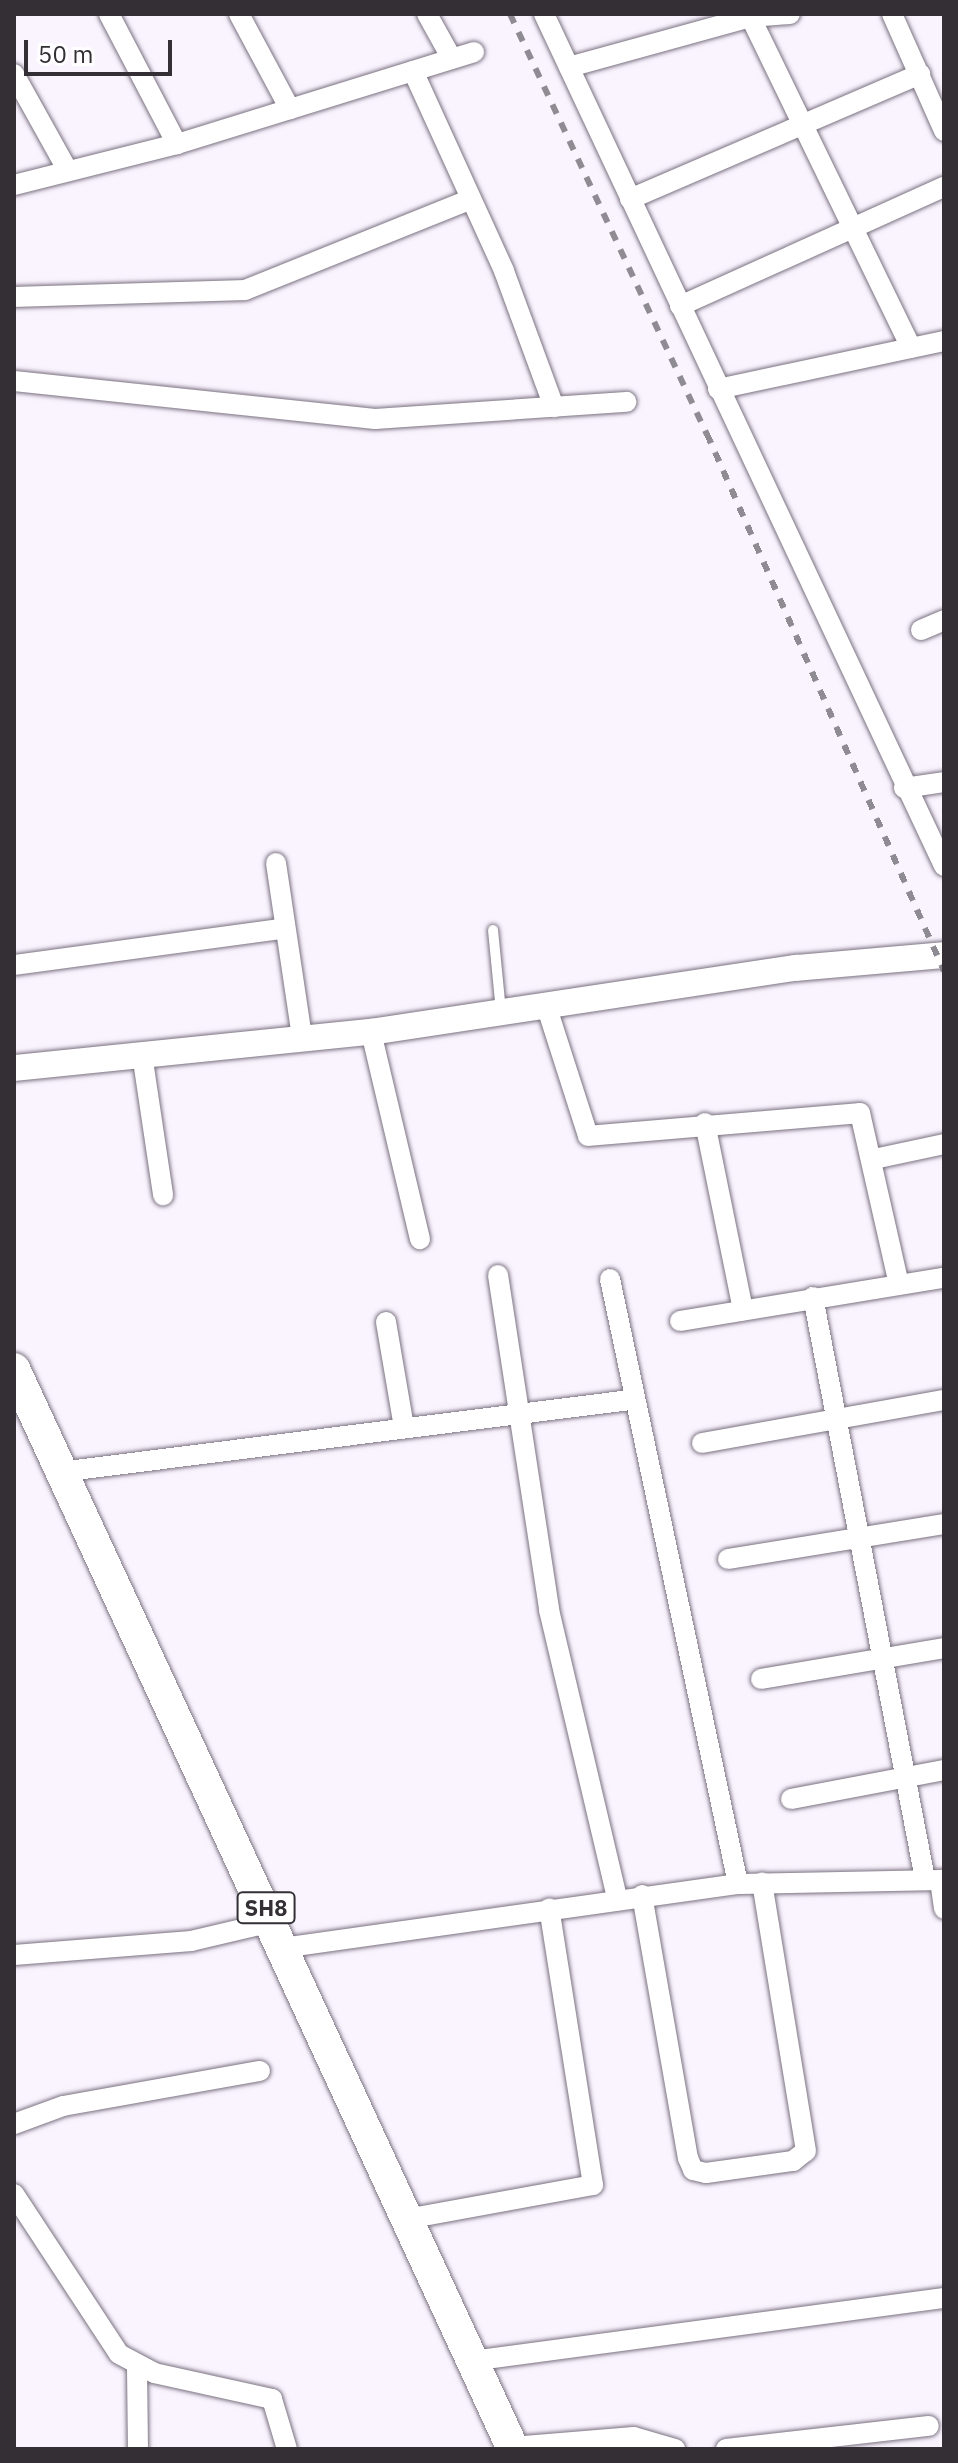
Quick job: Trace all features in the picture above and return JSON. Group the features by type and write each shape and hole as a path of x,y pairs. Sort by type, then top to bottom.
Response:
{"main road":[{"name":"SH8","path":"14,1369 512,2448"}],"street":[{"path":"109,14 177,144"},
{"path":"239,14 290,109"},
{"path":"427,14 452,59"},
{"path":"544,14 904,788 944,866"},
{"path":"569,67 749,16 790,14"},
{"path":"892,14 944,131"},
{"path":"749,16 911,348"},
{"path":"14,185 177,144 474,52"},
{"path":"413,71 554,407"},
{"path":"14,74 68,171"},
{"path":"630,199 920,74"},
{"path":"680,306 854,231 944,187"},
{"path":"14,297 253,288 469,200"},
{"path":"718,389 944,341"},
{"path":"14,381 375,419 626,402"},
{"path":"921,630 944,620"},
{"path":"904,788 944,782"},
{"path":"276,863 282,929 302,1036"},
{"path":"14,965 282,929"},
{"path":"14,1065 371,1032 547,1008 796,968 944,955"},
{"path":"547,1008 588,1136 854,1111 866,1123 899,1285"},
{"path":"371,1032 420,1239"},
{"path":"142,1054 163,1195"},
{"path":"705,1123 743,1310"},
{"path":"874,1159 944,1144"},
{"path":"498,1275 515,1414 549,1610 617,1898"},
{"path":"680,1321 944,1278"},
{"path":"610,1279 630,1400 738,1884"},
{"path":"813,1297 903,1777 944,1909"},
{"path":"386,1322 404,1427"},
{"path":"60,1472 630,1400"},
{"path":"702,1443 944,1400"},
{"path":"728,1559 944,1524"},
{"path":"761,1679 944,1648"},
{"path":"791,1799 944,1770"},
{"path":"14,1955 277,1935 549,1908 738,1884 936,1879"},
{"path":"642,1895 688,2158 693,2170 706,2173 793,2161 806,2151 762,1883"},
{"path":"406,2219 593,2185 549,1908"},
{"path":"14,2124 63,2106 260,2071"},
{"path":"14,2194 108,2340 137,2368 272,2399 287,2449"},
{"path":"471,2361 944,2298"},
{"path":"137,2368 138,2449"},
{"path":"726,2449 929,2426"},
{"path":"512,2448 634,2437 675,2449"}],"lane":[{"path":"493,930 501,1013"}],"railway":[{"path":"510,14 707,434 944,971"}]}
